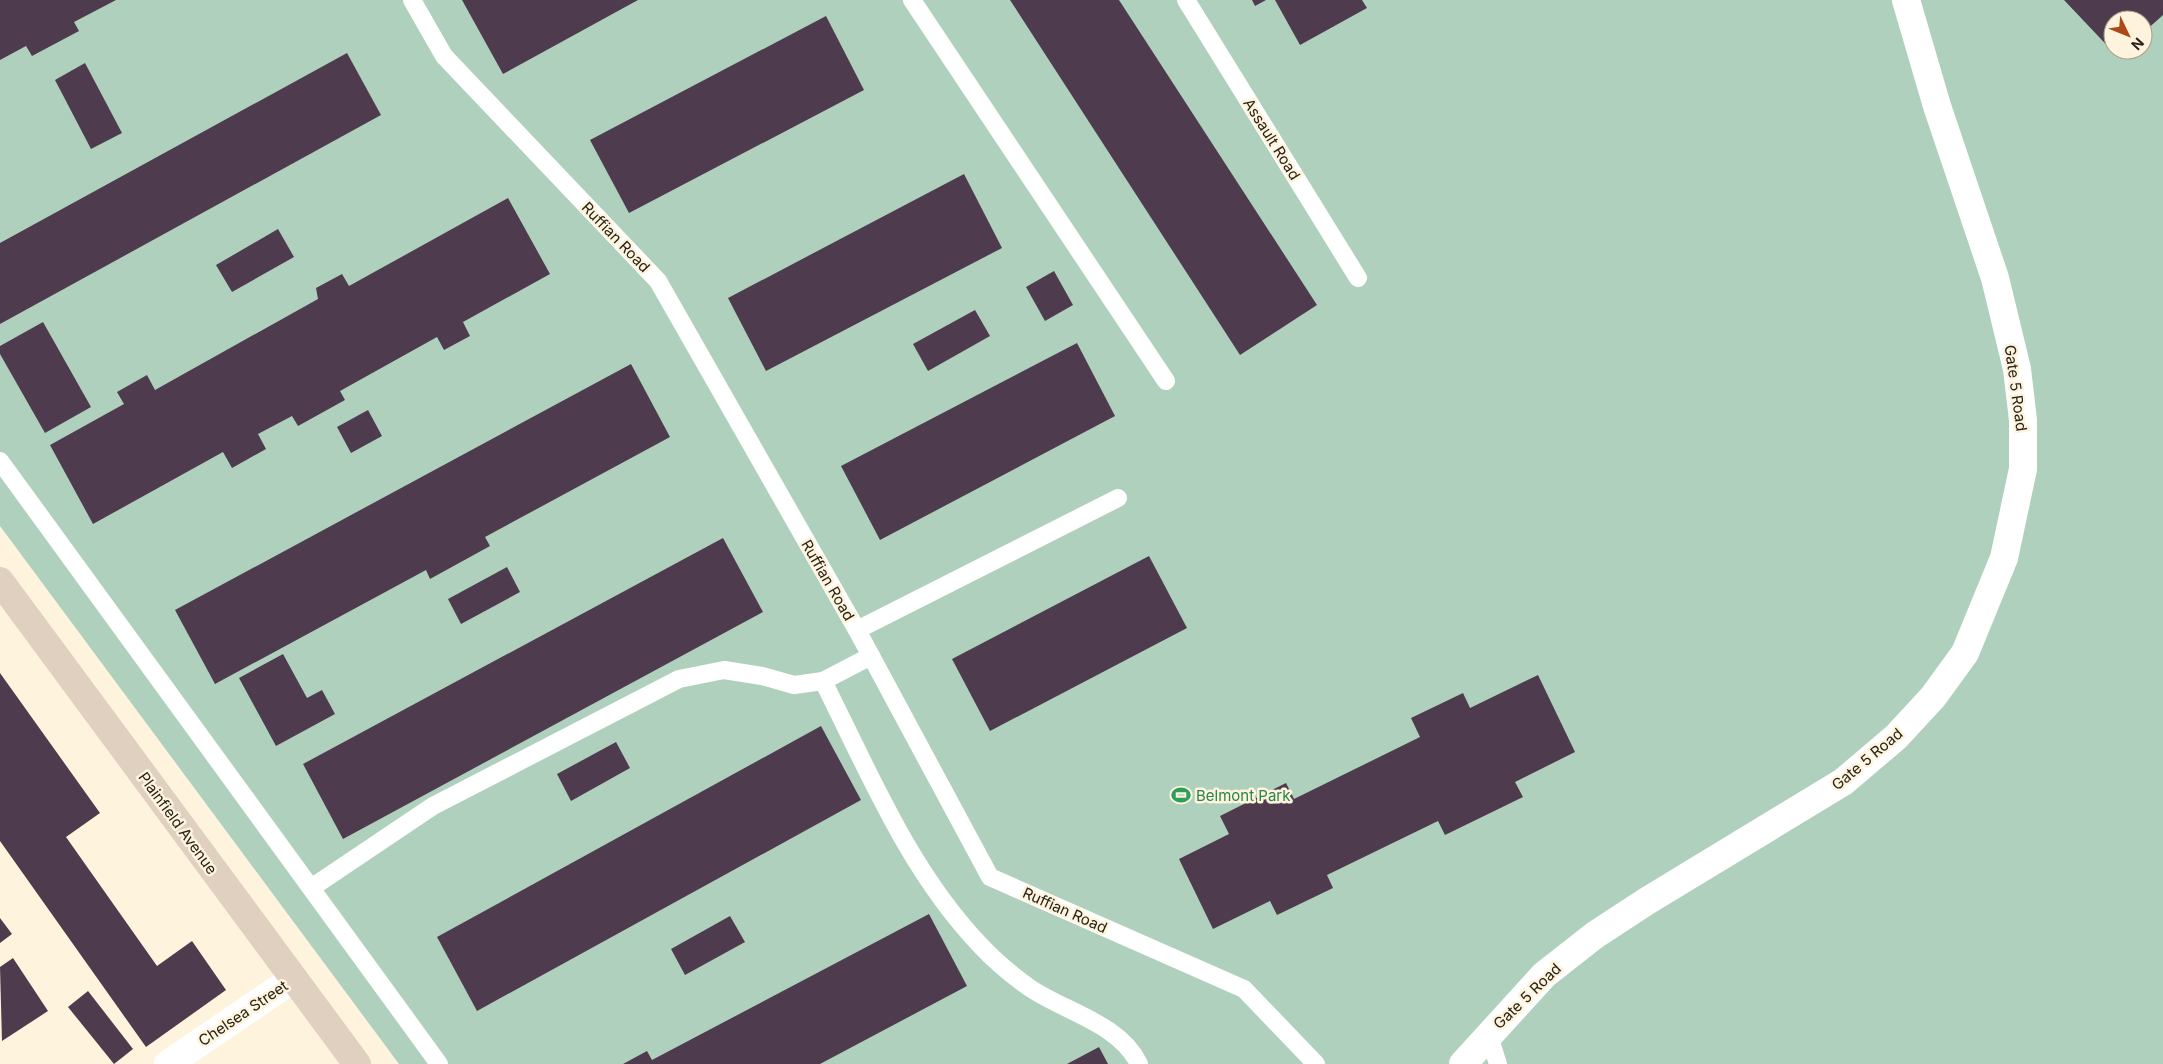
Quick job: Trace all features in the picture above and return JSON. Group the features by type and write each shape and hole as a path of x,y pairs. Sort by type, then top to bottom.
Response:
{"main road":[{"name":"Plainfield Avenue","path":"0,581 357,1064"}],"street":[{"name":"Gate 5 Road","path":"1463,1064 1488,1033 1544,975 1647,901 1843,782 1896,736 1933,697 1964,653 2004,558 2023,469 2023,420 2017,369 1995,278 1937,106 1906,0"},
{"name":"Chelsea Street","path":"168,1064 293,979"}],"lane":[{"name":"Ruffian Road","path":"412,0 444,56 658,281 857,630 990,877 1244,989 1316,1064"},
{"path":"912,0 1166,381"},
{"name":"Assault Road","path":"1186,0 1358,278"},
{"path":"0,460 439,1064"},
{"path":"857,630 1118,498"},
{"path":"310,888 433,806 679,678 724,670 762,676 794,686 823,681 871,656"},
{"path":"823,681 900,833 938,897 982,947 1030,988 1119,1038 1133,1052 1139,1064"},
{"path":"1488,1033 1498,1064"}],"green space":[{"name":"Belmont Park","path":"0,0 2163,0 2163,1064 399,1064 0,526"}],"building":[{"path":"0,0 116,0 74,22 79,31 32,56 26,46 0,60"},
{"path":"462,0 638,0 503,74"},
{"path":"1010,0 1119,0 1317,305 1240,355"},
{"path":"1252,0 1266,0 1255,6"},
{"path":"1275,0 1362,0 1367,8 1300,45"},
{"path":"2064,0 2163,0 2163,15 2153,24 2153,10 2103,10 2103,41"},
{"path":"826,16 864,90 629,213 590,140"},
{"path":"347,53 381,115 0,324 0,243"},
{"path":"85,63 122,133 91,149 55,80"},
{"path":"964,174 1002,248 766,371 728,298"},
{"path":"508,198 550,274 463,322 470,336 444,350 437,337 340,391 345,400 298,426 292,416 258,434 266,449 232,468 223,452 93,524 50,445 124,404 117,392 147,375 155,390 318,299 316,288 342,274 349,286"},
{"path":"278,229 294,257 232,292 216,265"},
{"path":"1054,271 1073,305 1045,321 1026,287"},
{"path":"975,310 990,336 928,371 913,344"},
{"path":"43,322 91,407 45,433 0,354 0,346"},
{"path":"1077,343 1115,416 880,540 841,466"},
{"path":"631,364 670,437 485,537 490,546 430,579 426,570 215,684 175,610"},
{"path":"368,410 382,436 351,453 337,427"},
{"path":"723,538 763,612 343,839 303,764"},
{"path":"1149,556 1187,628 990,731 952,659"},
{"path":"507,567 520,592 461,624 448,599"},
{"path":"283,654 307,698 322,690 335,714 276,746 239,678"},
{"path":"0,673 100,813 66,837 157,966 192,941 226,990 146,1047 0,841"},
{"path":"1538,675 1575,752 1515,782 1523,797 1445,835 1438,821 1327,875 1333,888 1277,915 1270,901 1213,929 1179,859 1229,834 1220,816 1286,783 1294,799 1420,737 1411,718 1463,693 1470,708"},
{"path":"821,726 861,800 477,1011 437,937"},
{"path":"616,742 630,768 571,801 557,774"},
{"path":"929,914 967,986 820,1064 623,1064 647,1051 652,1060"},
{"path":"730,916 745,942 685,975 671,949"},
{"path":"0,918 12,934 0,943"},
{"path":"13,958 48,1011 2,1041 0,967"},
{"path":"88,991 133,1049 114,1064 68,1007"},
{"path":"1099,1047 1108,1064 1067,1064"}],"place":[{"name":"Belmont Park","path":"1181,795"}]}
